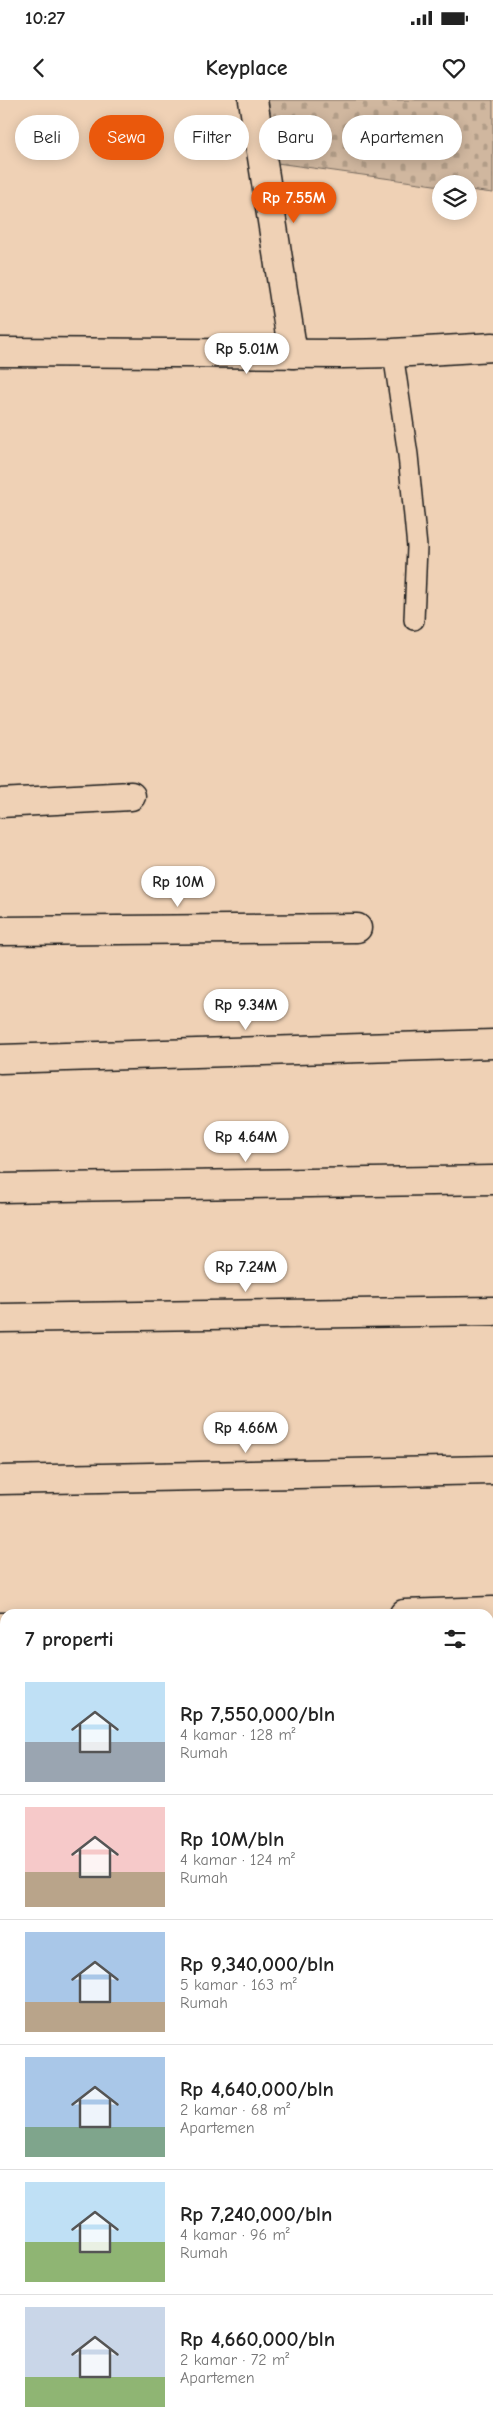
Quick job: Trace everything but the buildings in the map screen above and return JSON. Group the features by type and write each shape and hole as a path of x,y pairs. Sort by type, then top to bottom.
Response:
{"street":[{"path":"253,100 293,354"},
{"path":"0,352 393,353 493,347"},
{"path":"0,802 132,796"},
{"path":"0,931 357,928"},
{"path":"0,1059 493,1044"},
{"path":"0,1188 493,1180"},
{"path":"0,1318 493,1311"},
{"path":"0,1480 493,1470"}],"lane":[{"path":"393,353 408,455 418,547 414,620"}],"green space":[{"path":"254,100 493,100 493,193 477,191 477,175 432,175 432,185 270,162 269,160 332,160 332,115 259,115 259,119"}]}
